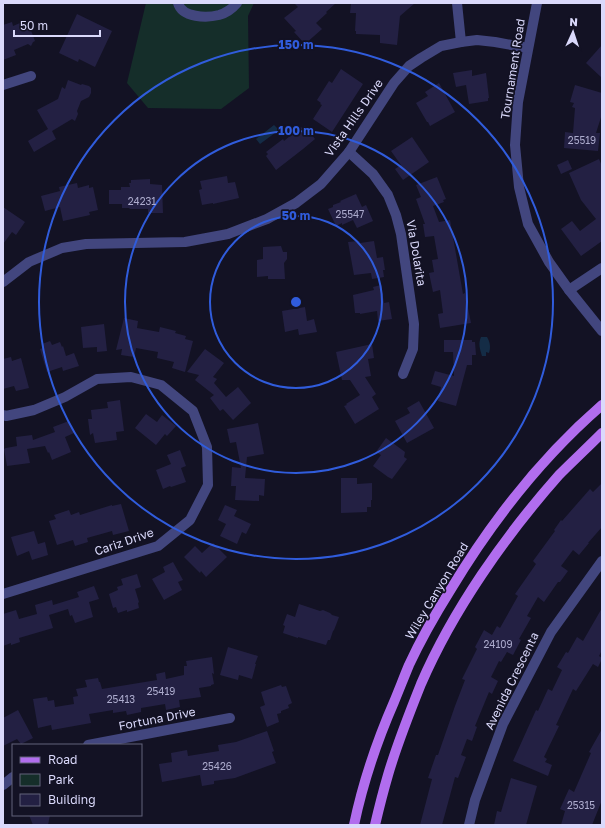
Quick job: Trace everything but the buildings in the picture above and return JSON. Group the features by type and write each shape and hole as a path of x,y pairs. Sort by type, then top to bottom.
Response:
{"main road":[{"name":"Wiley Canyon Road","path":"354,825 368,769 387,718 409,664 434,616 471,556 509,504 548,458 602,405"},
{"path":"375,825 388,776 403,730 422,683 444,638 474,587 524,518 560,475 602,432"}],"street":[{"path":"178,3 179,8 184,13 209,17 220,15 232,9 237,3"},
{"path":"457,3 461,42"},
{"name":"Tournament Road","path":"537,3 518,102 515,145 519,187 528,224 549,262 602,332"},
{"name":"Vista Hills Drive","path":"3,282 29,262 62,248 86,244 185,242 228,234 267,220 296,203 321,184 349,152 394,83 409,66 421,58 441,46 477,40 528,48"},
{"path":"3,85 31,76"},
{"name":"Via Dolarita","path":"349,152 373,174 388,195 396,215 401,234 414,324 413,349 403,374"},
{"path":"569,290 602,268"},
{"name":"Cariz Drive","path":"3,415 6,416 34,410 65,397 97,380 130,377 161,386 193,411 207,447 208,485 190,520 158,546 3,594"},
{"name":"Avenida Crescenta","path":"469,825 475,800 503,724 551,632 602,561"},
{"name":"Fortuna Drive","path":"93,744 230,718"},
{"path":"3,785 12,778"}],"green space":[{"path":"146,3 254,3 248,16 249,88 221,109 148,108 127,83"}],"water":[{"path":"274,125 279,130 260,144 256,139"},
{"path":"481,337 487,337 489,343 490,351 489,353 486,352 486,356 482,356 479,344"}]}
